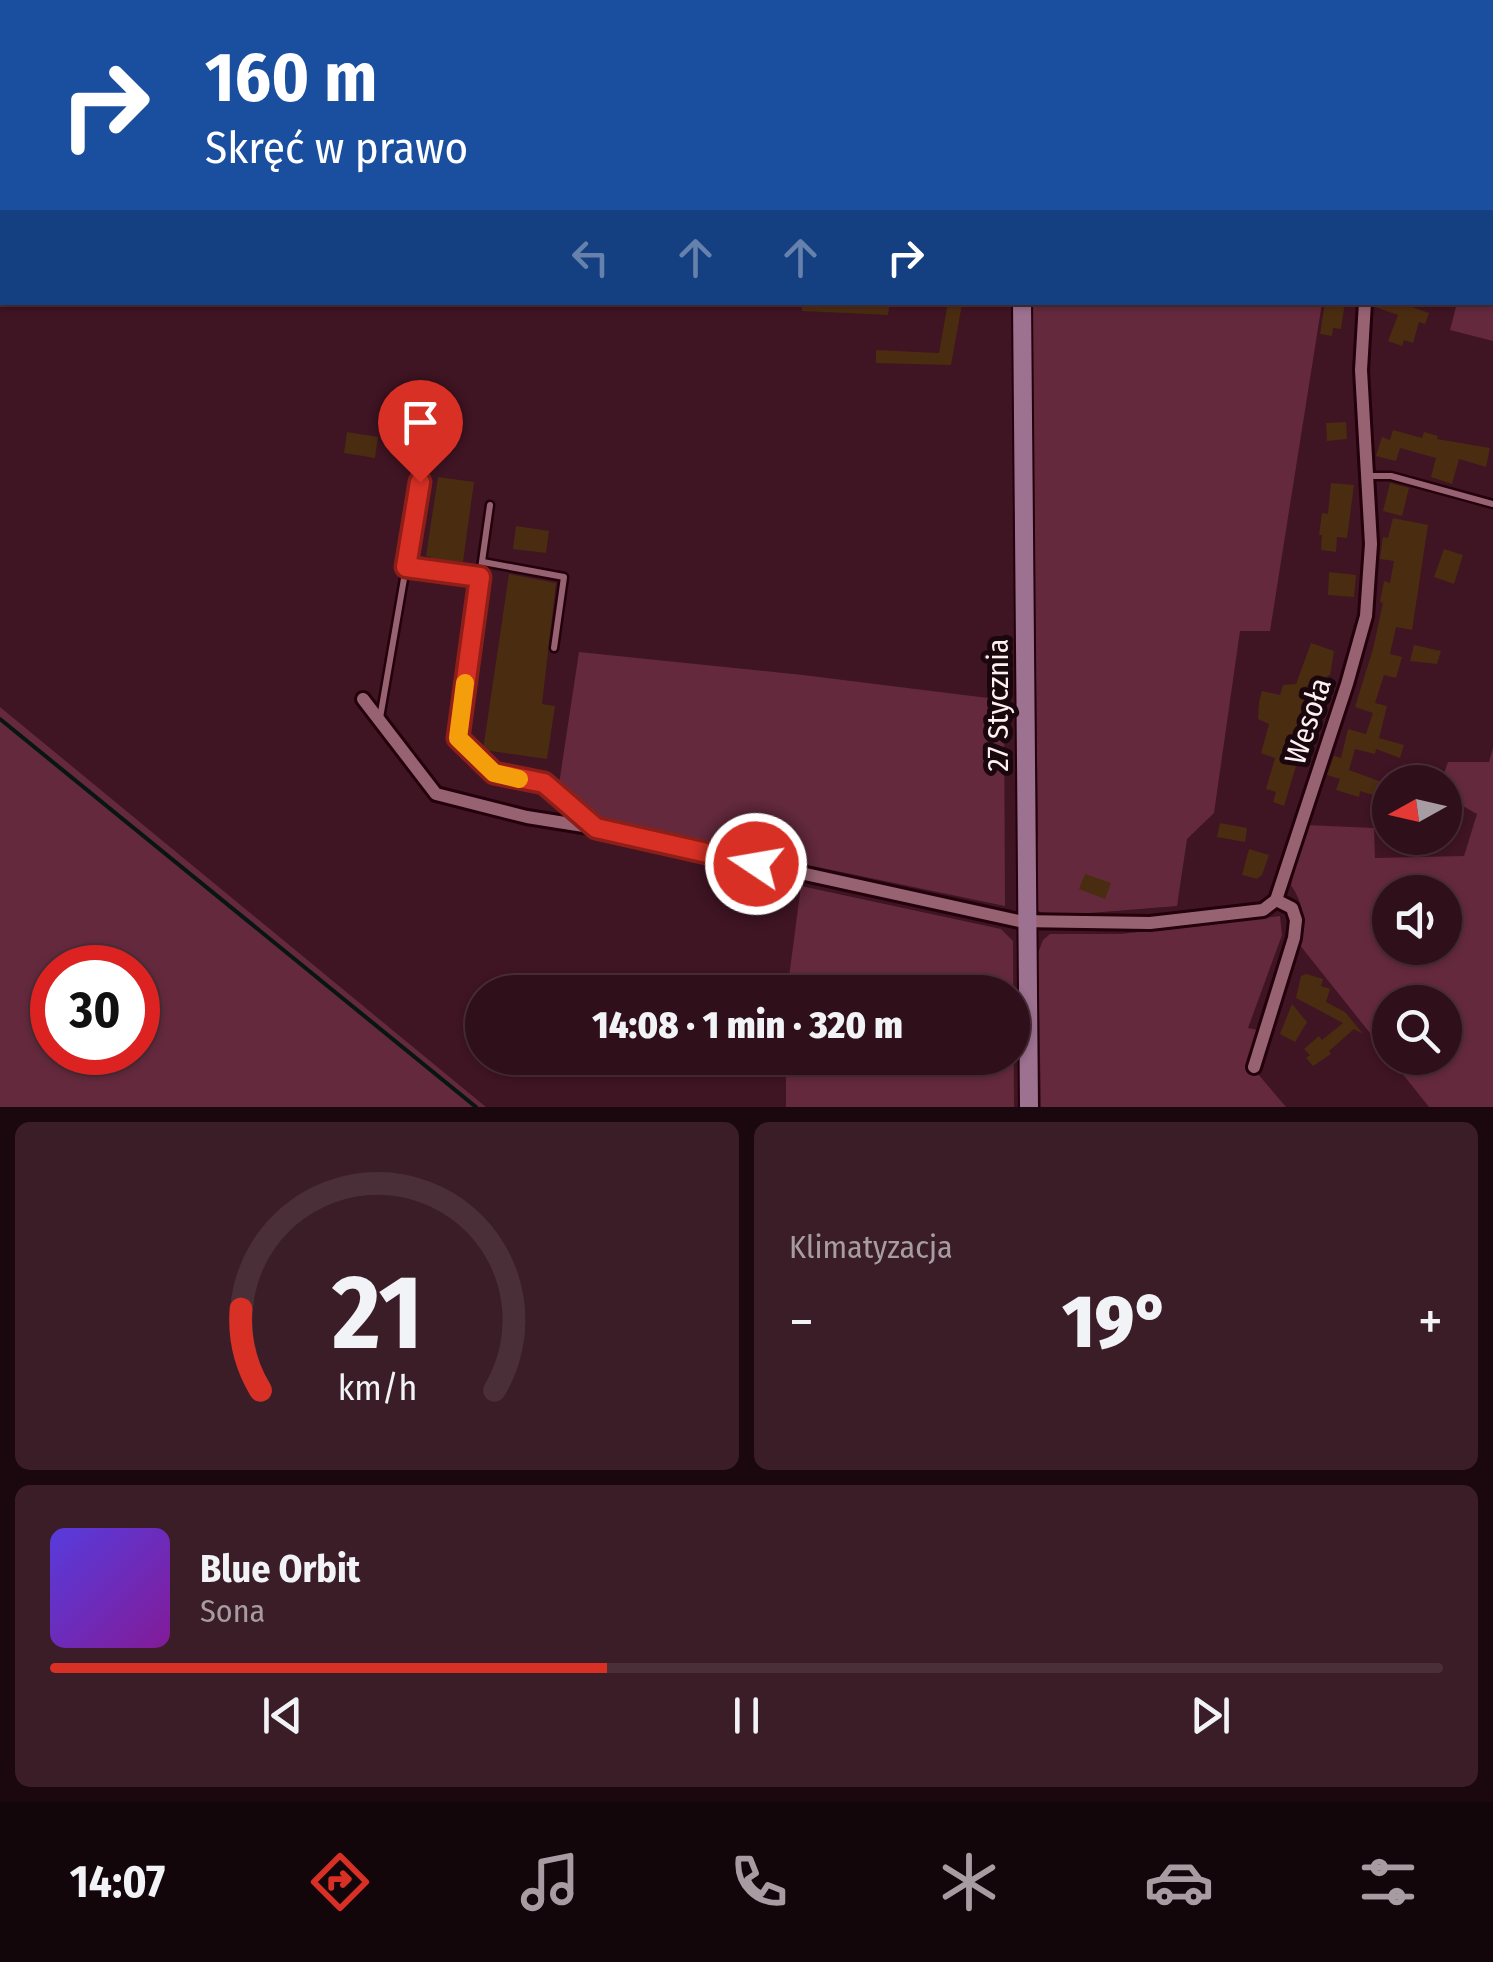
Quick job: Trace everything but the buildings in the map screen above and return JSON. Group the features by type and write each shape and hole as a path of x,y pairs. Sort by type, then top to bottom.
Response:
{"street":[{"name":"27 Stycznia","path":"1022,305 1029,1107"},
{"name":"Wesoła","path":"1276,900 1366,616 1370,581 1369,476 1361,370 1365,305"},
{"path":"364,700 436,794 527,817 596,828 1027,922 1150,923 1263,910 1276,900 1292,908 1296,920 1294,938 1254,1067"}],"lane":[{"path":"1369,476 1391,476 1493,504"},
{"path":"379,721 420,482"},
{"path":"490,505 458,738 494,773 544,783 596,828"},
{"path":"483,562 564,577 554,648"},
{"path":"406,567 480,577"}],"shaded area":[{"path":"1031,305 1322,305 1270,631 1240,631 1214,813 1187,839 1177,906 1042,914 1035,907 1038,830"},
{"path":"1456,305 1493,305 1493,341 1450,330"},
{"path":"579,652 1004,700 1005,906 610,824 559,784"},
{"path":"0,707 486,1107 0,1107"},
{"path":"1493,748 1493,1107 1429,1107 1403,1075 1462,1075 1462,985 1372,985 1372,1036 1299,944 1302,913 1291,885 1306,825 1372,828 1375,858 1464,856 1477,814 1462,806 1462,765 1447,765 1489,762"},
{"path":"801,886 1001,929 1013,941 1013,975 789,975"},
{"path":"1280,916 1282,935 1248,1028 1271,1033 1258,1074 1286,1107 1041,1107 1038,953 1050,934 1121,934"},
{"path":"786,1075 1014,1075 1014,1107 786,1107"}],"waterway":[{"path":"0,719 476,1107"}],"slow traffic":[{"path":"465,683 458,738 494,773 519,779"}],"route":[{"path":"420,482 406,567 480,577 458,738 494,773 544,783 596,828 756,864"}]}
